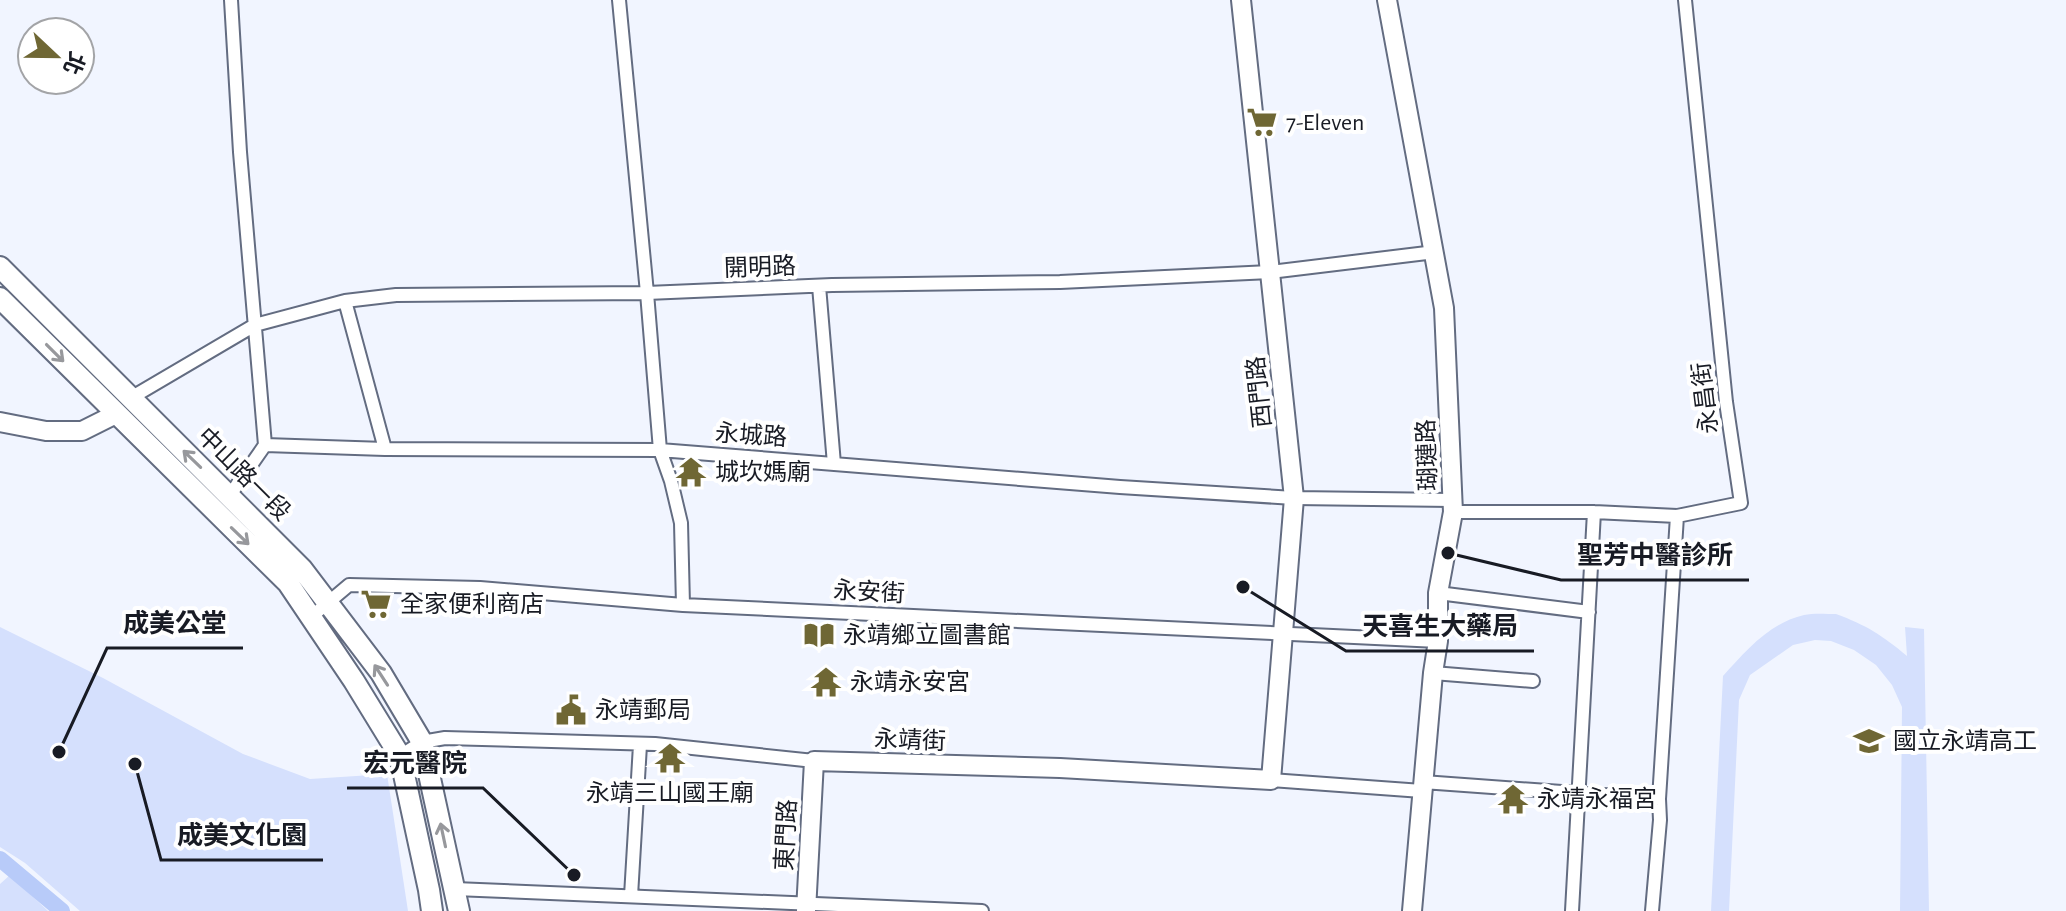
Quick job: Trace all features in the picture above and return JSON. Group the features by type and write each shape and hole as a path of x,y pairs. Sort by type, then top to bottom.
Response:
{"main road":[{"name":"中山路一段","path":"0,267 302,569 381,673 422,742 459,911"},
{"name":"中山路一段","path":"0,298 288,583 400,756 432,911"}],"street":[{"path":"230,495 265,445 240,152 231,0"},
{"path":"619,0 660,450 681,523 683,605"},
{"name":"西門路","path":"1241,0 1294,498 1271,780"},
{"name":"瑚璉路","path":"1387,0 1444,308 1452,465 1453,506 1438,593 1438,641 1412,911"},
{"name":"永昌街","path":"1294,498 1677,516 1741,503 1726,402 1685,0"},
{"name":"開明路","path":"116,414 130,398 255,325 345,301 396,295 647,293 915,283 1060,282 1270,272 1435,252"},
{"path":"819,286 834,464"},
{"path":"345,301 385,449"},
{"path":"0,422 46,431 82,431 116,414"},
{"name":"永城路","path":"265,445 385,449 660,450 877,469 1294,498"},
{"path":"1572,911 1594,512"},
{"path":"1652,911 1677,516"},
{"name":"永安街","path":"311,617 349,585 480,588 683,605 1438,641"},
{"path":"1438,593 1589,612"},
{"path":"1433,673 1533,681"},
{"name":"永靖街","path":"400,756 422,742 445,738 655,744 814,761 1060,768 1659,799"},
{"path":"631,896 640,745"},
{"name":"東門路","path":"806,907 814,761"},
{"path":"455,889 806,907 982,911"}],"shaded area":[{"path":"1836,614 1873,631 1907,656 1905,627 1924,629 1929,911 1900,911 1902,707 1892,685 1876,665 1854,650 1831,641 1815,640 1793,645 1750,675 1739,700 1729,911 1711,911 1723,676 1759,639 1780,624 1804,615"},
{"path":"0,627 103,678 243,754 310,779 387,774 408,911 80,911 25,863 0,847"},
{"path":"10,875 48,911 0,911 0,884"}],"waterway":[{"path":"0,859 62,911"}],"place":[{"name":"7-Eleven","path":"1262,122"},
{"name":"城坎媽廟","path":"691,472"},
{"name":"聖芳中醫診所","path":"1448,553"},
{"name":"天喜生大藥局","path":"1243,587"},
{"name":"全家便利商店","path":"376,604"},
{"name":"永靖鄉立圖書館","path":"819,635"},
{"name":"永靖永安宮","path":"826,682"},
{"name":"永靖郵局","path":"571,710"},
{"name":"國立永靖高工","path":"1869,741"},
{"name":"成美公堂","path":"59,752"},
{"name":"永靖三山國王廟","path":"670,758"},
{"name":"成美文化園","path":"135,764"},
{"name":"永靖永福宮","path":"1513,799"},
{"name":"宏元醫院","path":"574,875"}]}
